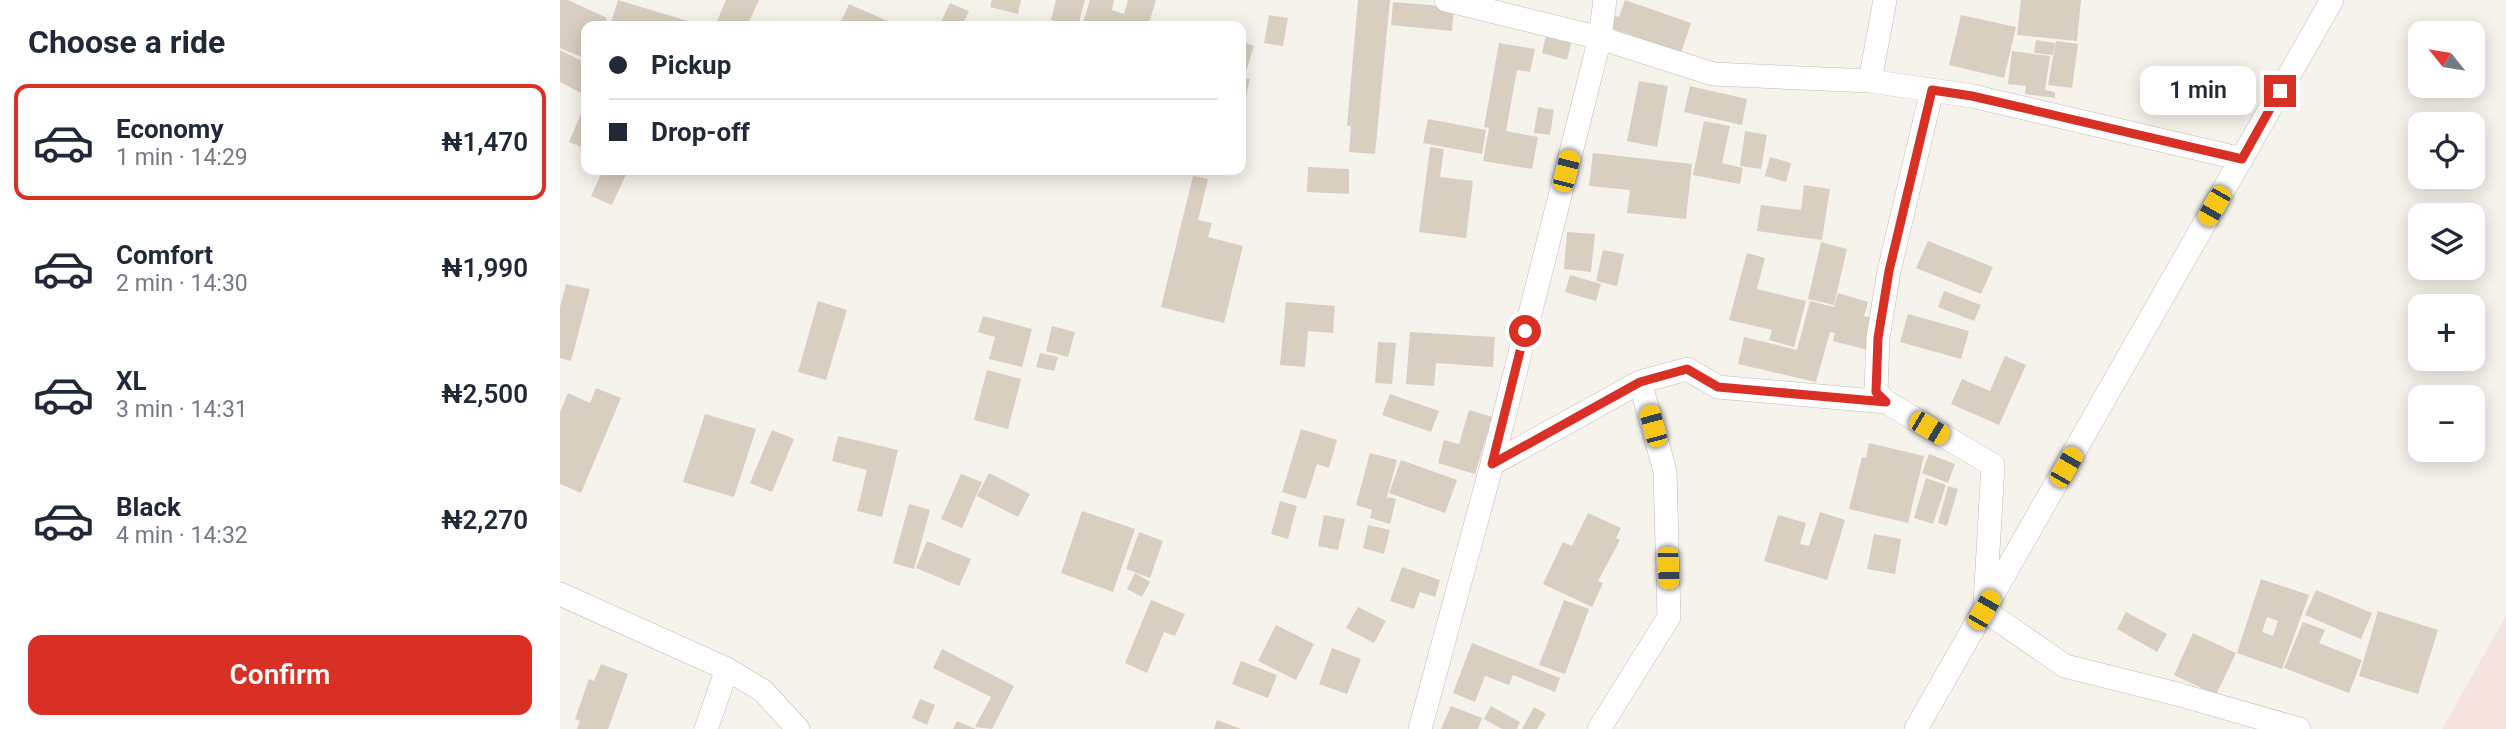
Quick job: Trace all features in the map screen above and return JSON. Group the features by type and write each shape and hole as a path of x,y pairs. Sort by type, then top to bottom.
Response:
{"street":[{"path":"1446,0 1600,38 1713,74 1870,81 1972,96 2242,159"},
{"path":"1420,729 1492,464 1600,38 1605,0"},
{"path":"1870,81 1885,0"},
{"path":"1916,729 2332,0"},
{"path":"1932,90 1889,271 1878,338 1876,392 1886,402 1993,465 1984,610"},
{"path":"1492,464 1640,382 1687,369 1718,387 1886,402"},
{"path":"1599,729 1669,617 1665,471 1640,382"},
{"path":"560,594 727,669 763,691 799,729"},
{"path":"1984,610 2065,666 2299,729"},
{"path":"706,729 727,669"}],"shaded area":[{"path":"2506,616 2506,729 2442,729"}],"building":[{"path":"560,0 568,0 607,18 606,21 581,21 581,57 560,48"},
{"path":"618,0 687,21 612,21"},
{"path":"726,0 759,0 749,21 717,21"},
{"path":"992,0 1021,0 1018,14 990,7"},
{"path":"1056,0 1085,0 1079,21 1051,20"},
{"path":"1090,0 1114,0 1112,10 1124,14 1128,0 1156,0 1150,21 1084,21"},
{"path":"1358,0 1390,0 1375,154 1349,152 1351,126 1347,126"},
{"path":"1625,0 1691,23 1681,53 1602,25 1606,13 1619,17"},
{"path":"2021,0 2081,0 2077,41 2017,35"},
{"path":"1393,2 1454,7 1452,31 1391,25"},
{"path":"950,3 969,11 964,21 941,21"},
{"path":"849,4 888,21 841,21"},
{"path":"1269,15 1288,18 1283,46 1264,43"},
{"path":"1961,15 2016,27 2004,78 1949,65"},
{"path":"1548,26 1574,32 1567,60 1542,53"},
{"path":"2036,40 2055,43 2053,55 2034,53"},
{"path":"2056,41 2078,44 2072,88 2048,85"},
{"path":"1246,43 1254,46 1246,71"},
{"path":"1499,43 1535,49 1530,72 1517,70 1506,131 1538,137 1532,169 1483,161 1489,128 1484,127"},
{"path":"560,50 581,60 581,93 560,82"},
{"path":"2012,51 2050,56 2045,90 2055,92 2055,98 2025,94 2026,86 2008,84"},
{"path":"1246,78 1250,79 1246,96"},
{"path":"1639,81 1668,86 1657,147 1627,141"},
{"path":"1690,86 1747,99 1742,125 1684,112"},
{"path":"1538,107 1554,110 1550,135 1534,133"},
{"path":"581,114 581,147 569,142"},
{"path":"1428,119 1486,130 1482,154 1423,143"},
{"path":"1704,121 1730,126 1722,163 1743,168 1740,184 1693,175"},
{"path":"1745,131 1767,135 1761,169 1740,166"},
{"path":"1430,147 1444,149 1440,177 1473,181 1466,238 1419,232"},
{"path":"1593,153 1692,164 1686,219 1627,213 1630,190 1589,186"},
{"path":"1770,157 1791,163 1786,182 1765,176"},
{"path":"1308,167 1349,169 1349,194 1307,192"},
{"path":"601,175 626,175 612,205 591,196"},
{"path":"1193,176 1208,179 1198,220 1212,223 1208,237 1243,246 1224,323 1161,307"},
{"path":"1804,185 1830,189 1822,240 1757,231 1761,205 1801,210"},
{"path":"1567,232 1595,234 1591,272 1564,269"},
{"path":"1928,241 1993,267 1981,294 1916,268"},
{"path":"1821,242 1847,249 1834,305 1808,299"},
{"path":"1603,250 1624,254 1617,286 1596,281"},
{"path":"1747,253 1765,258 1757,289 1806,301 1794,347 1769,340 1772,330 1729,320"},
{"path":"1570,275 1601,284 1596,301 1565,292"},
{"path":"566,284 590,289 571,361 560,358 560,307"},
{"path":"1944,291 1981,305 1974,321 1938,307"},
{"path":"1838,293 1868,302 1864,316 1876,319 1868,350 1833,341 1835,333 1830,332 1816,382 1738,364 1744,337 1797,350 1810,301 1834,307"},
{"path":"818,301 847,310 826,380 798,372"},
{"path":"1286,302 1335,306 1333,333 1308,331 1305,367 1280,365"},
{"path":"1908,314 1969,331 1961,359 1900,342"},
{"path":"983,316 1032,329 1022,367 989,359 995,337 978,332"},
{"path":"1052,326 1075,332 1068,357 1046,351"},
{"path":"1410,332 1495,337 1493,367 1436,363 1434,386 1406,384"},
{"path":"1378,342 1396,343 1392,384 1375,383"},
{"path":"1040,353 1058,357 1054,371 1036,367"},
{"path":"2005,356 2026,365 1999,425 1951,404 1962,379 1990,391"},
{"path":"987,370 1021,379 1008,429 974,420"},
{"path":"596,388 621,398 581,493 560,484 560,412 568,393 590,403"},
{"path":"1390,394 1439,411 1431,432 1382,415"},
{"path":"1469,410 1492,417 1475,474 1438,463 1444,440 1459,444"},
{"path":"705,414 756,429 734,497 683,482"},
{"path":"1301,429 1337,440 1329,468 1317,464 1306,499 1282,492"},
{"path":"772,430 794,439 772,492 750,483"},
{"path":"838,436 898,450 882,517 857,511 867,470 832,461"},
{"path":"1869,443 1924,456 1908,523 1849,509 1862,457 1866,458"},
{"path":"1370,453 1397,460 1386,500 1388,497 1396,499 1390,524 1370,518 1372,510 1356,505"},
{"path":"1929,454 1955,464 1948,483 1922,473"},
{"path":"1401,460 1457,480 1445,513 1389,493"},
{"path":"989,473 1030,494 1018,517 977,496"},
{"path":"961,474 982,482 962,528 941,519"},
{"path":"1926,478 1946,485 1933,524 1914,518"},
{"path":"1948,486 1958,489 1947,526 1938,523"},
{"path":"1280,501 1297,506 1288,539 1271,534"},
{"path":"909,504 930,510 914,569 893,563"},
{"path":"1082,511 1135,529 1113,592 1061,573"},
{"path":"1820,512 1845,520 1827,580 1764,561 1778,515 1806,523 1800,544 1809,546"},
{"path":"1588,513 1621,528 1616,538 1620,540 1598,581 1603,583 1592,607 1543,584 1563,542 1572,546"},
{"path":"1324,515 1345,519 1338,550 1318,546"},
{"path":"1368,525 1390,530 1384,554 1363,548"},
{"path":"1139,532 1163,541 1150,578 1126,569"},
{"path":"1874,534 1901,539 1895,574 1867,569"},
{"path":"927,541 971,559 959,586 916,568"},
{"path":"1402,567 1440,580 1435,597 1420,592 1414,609 1390,601"},
{"path":"1135,573 1150,582 1142,597 1127,589"},
{"path":"2261,579 2309,595 2282,669 2237,653","holes":["2267,617 2278,621 2273,636 2262,632"]},
{"path":"2316,590 2372,613 2361,639 2305,615"},
{"path":"1151,600 1185,614 1175,636 1164,632 1147,673 1125,663"},
{"path":"1564,600 1589,609 1565,674 1539,665"},
{"path":"1358,607 1386,621 1374,643 1346,628"},
{"path":"2378,611 2438,630 2418,694 2359,676"},
{"path":"2126,612 2167,634 2157,652 2117,629"},
{"path":"2303,622 2325,630 2319,643 2362,660 2349,693 2284,668"},
{"path":"1276,625 1314,644 1296,680 1258,661"},
{"path":"2193,633 2236,653 2216,695 2174,675"},
{"path":"1472,643 1560,678 1555,692 1513,675 1509,685 1485,676 1475,702 1453,693"},
{"path":"1332,648 1361,659 1347,694 1319,684"},
{"path":"942,649 1014,686 992,729 975,727 991,697 933,668"},
{"path":"1241,661 1277,675 1268,698 1232,684"},
{"path":"601,664 628,674 608,729 577,729 580,721 575,719 589,679 594,681"},
{"path":"920,699 935,705 927,725 912,718"},
{"path":"1451,706 1482,718 1478,729 1441,729"},
{"path":"1491,706 1520,722 1517,729 1502,729 1484,719"},
{"path":"1534,707 1546,714 1537,729 1522,729"},
{"path":"1217,720 1241,729 1214,729"},
{"path":"957,721 976,729 953,729"}],"route":[{"path":"1525,331 1492,464 1640,382 1687,369 1718,387 1886,402 1876,392 1878,338 1889,271 1932,90 1972,96 2242,159 2280,91"}]}
